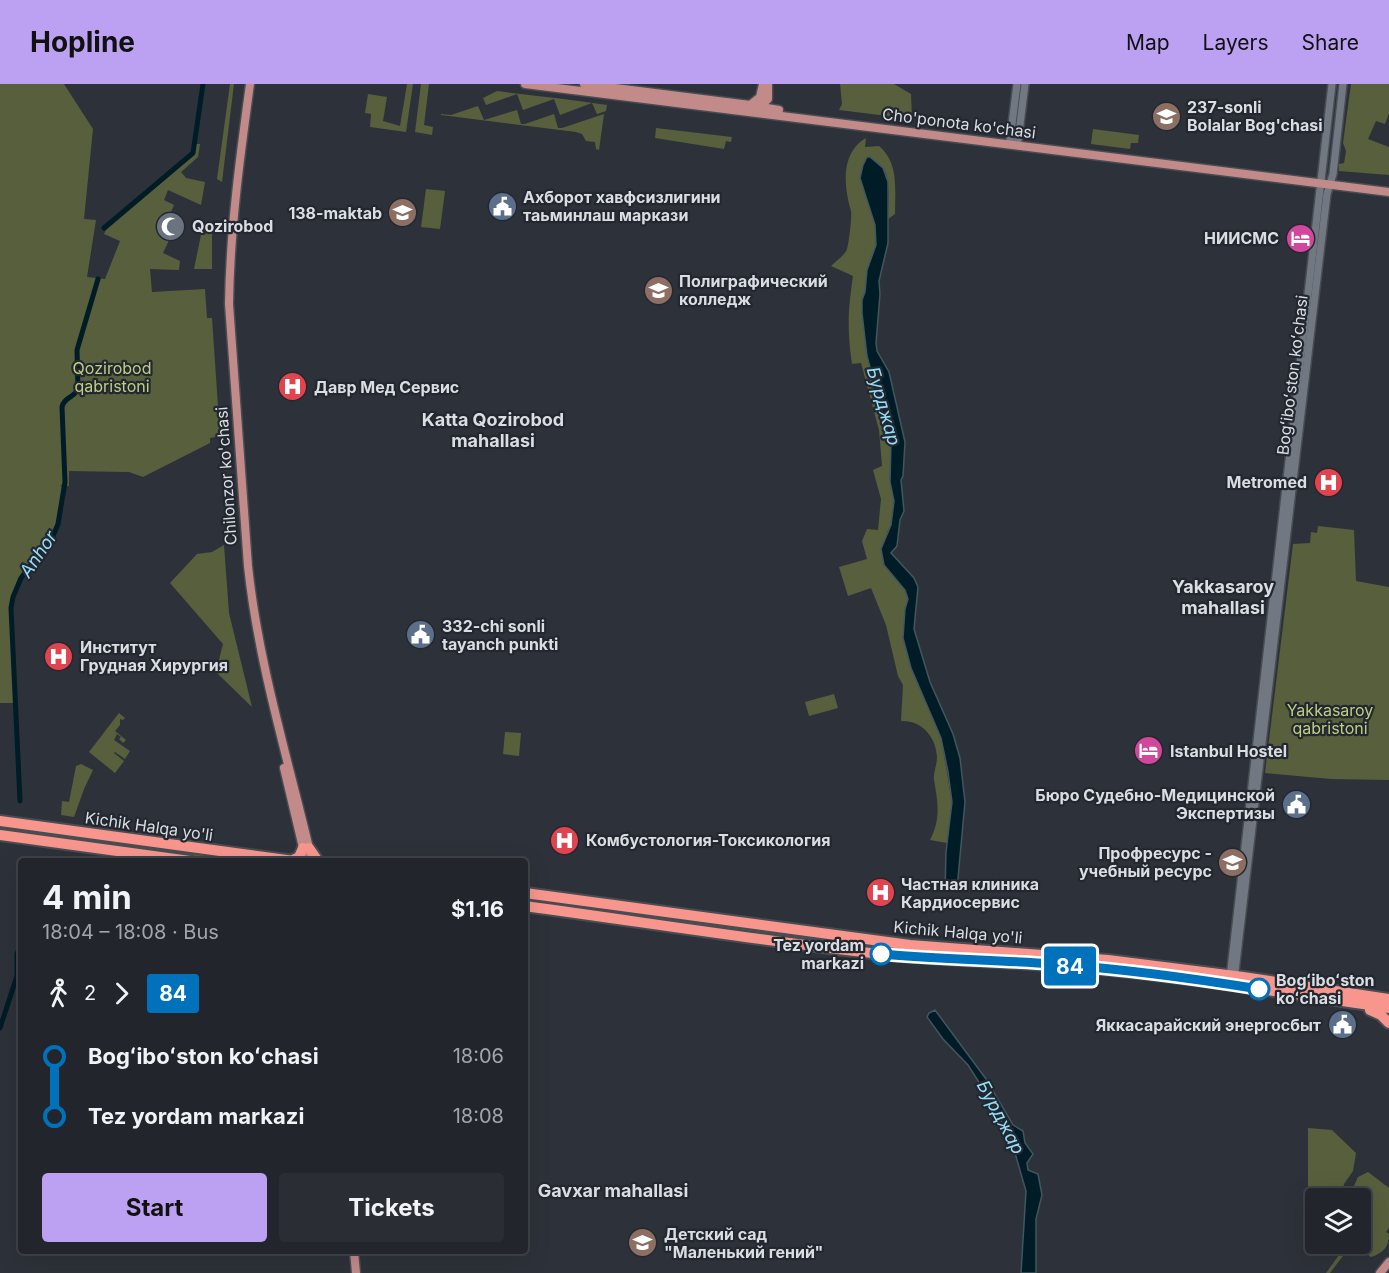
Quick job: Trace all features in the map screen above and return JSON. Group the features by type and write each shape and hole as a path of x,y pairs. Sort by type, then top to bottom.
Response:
{"highway":[{"name":"Kichik Halqa yo'li","path":"0,821 270,858"},
{"name":"Kichik Halqa yo'li","path":"0,835 168,858"},
{"path":"297,858 306,848 315,858"},
{"name":"Kichik Halqa yo'li","path":"530,893 910,945 1042,959 1122,971 1232,979 1389,999"},
{"path":"529,907 530,893"},
{"name":"Kichik Halqa yo'li","path":"529,907 840,949 927,958 1042,959"},
{"path":"840,949 841,936"},
{"name":"Kichik Halqa yo'li","path":"1232,979 1327,999 1389,1008"},
{"path":"1353,994 1389,990"},
{"path":"1327,999 1372,1010 1382,1015 1389,1023"}],"main road":[{"name":"Chilonzor ko'chasi","path":"244,84 231,186 225,283 248,604 258,658 310,858"},
{"name":"Chilonzor ko'chasi","path":"238,464 230,283 236,186 250,84"},
{"name":"Cho'ponota ko'chasi","path":"525,84 750,108 1389,190"},
{"name":"Cho'ponota ko'chasi","path":"584,84 632,94"},
{"path":"765,85 777,113"},
{"path":"750,108 760,97 765,85"},
{"path":"750,108 760,106 769,96"},
{"name":"Cho'ponota ko'chasi","path":"760,106 777,113"},
{"name":"Chilonzor ko'chasi","path":"305,858 306,848"},
{"path":"352,1254 352,1273"},
{"path":"353,1254 356,1273"},
{"path":"1380,1273 1389,1262"}],"street":[{"path":"1014,142 1017,84"},
{"path":"1014,142 1025,84"},
{"name":"Bogʻiboʻston koʻchasi","path":"1326,182 1332,84"},
{"name":"Bogʻiboʻston koʻchasi","path":"1232,979 1326,182 1343,84"}],"green space":[{"name":"Qozirobod qabristoni","path":"0,84 64,84 93,129 84,219 96,220 87,277 105,279 120,241 104,234 106,230 195,154 196,144 200,144 198,157 181,172 186,178 205,182 201,205 168,190 164,200 174,205 162,234 170,238 163,253 180,261 179,270 150,269 152,292 205,289 207,318 212,318 220,436 210,438 210,443 143,477 129,472 69,471 69,486 60,485 64,488 56,530 21,578 13,597 11,625 14,703 0,703"},
{"path":"230,84 234,84 222,182 217,179"},
{"path":"407,84 413,84 406,132 370,127 371,114 365,113 368,94 387,97 383,121 400,126"},
{"path":"421,84 429,84 424,125 433,127 432,135 415,132"},
{"path":"840,84 894,84 911,94 912,119 839,110 842,104"},
{"path":"1351,84 1389,84 1389,113 1385,124 1376,121 1368,139 1389,147 1389,175 1339,171 1339,164 1344,163 1346,151 1343,143"},
{"path":"497,91 579,101 607,105 606,111 597,114 592,103 560,115 554,99 523,110 517,94 486,105 483,98"},
{"path":"478,106 484,120 517,110 521,124 554,114 558,128 604,114 599,150 596,149 595,142 586,141 582,134 576,132 441,115 451,115"},
{"path":"656,128 732,137 731,142 726,141 724,149 655,138"},
{"path":"1093,129 1139,135 1138,143 1131,143 1130,149 1091,144"},
{"path":"866,138 865,147 879,146 890,160 895,186 895,214 888,219 889,192 886,173 870,157 866,161 860,178 875,225 876,245 867,270 862,313 867,356 891,443 890,482 894,501 891,525 887,532 884,565 905,590 908,599 903,638 911,668 941,738 952,802 947,843 930,840 938,811 934,777 937,757 934,742 921,726 901,721 903,685 898,676 886,625 871,588 848,596 839,567 867,559 862,541 867,529 878,530 881,499 873,470 882,466 879,430 861,363 852,364 850,352 849,320 853,276 831,266 847,249 849,241 851,214 846,181 848,161 858,144"},
{"path":"426,189 445,191 440,229 421,227"},
{"path":"203,225 212,229 212,269 194,269"},
{"name":"Yakkasaroy qabristoni","path":"1318,526 1354,530 1356,581 1389,587 1389,780 1331,779 1265,773 1293,544 1310,543 1311,532 1317,533"},
{"path":"224,545 229,613 252,707 216,672 223,644 170,583 197,554 212,552"},
{"path":"834,694 838,708 809,716 805,702"},
{"path":"119,713 125,718 120,719 120,725 115,731 126,740 123,743 117,734 114,740 130,751 125,759 114,753 124,761 115,773 89,752"},
{"path":"505,732 521,733 519,756 503,754"},
{"path":"81,764 93,770 74,817 61,815 62,801 69,802 76,766"},
{"path":"0,827 228,858 206,858 0,830"},
{"path":"543,899 833,938 832,942 543,903"},
{"path":"1308,1128 1332,1130 1356,1153 1353,1171 1343,1188 1308,1188"},
{"path":"1368,1172 1389,1188 1389,1228 1386,1232 1389,1234 1388,1243 1379,1254 1371,1257 1367,1254 1371,1254 1371,1188 1353,1188 1358,1177"},
{"path":"1340,1254 1344,1254 1330,1273 1326,1273"}],"water":[{"name":"Бурджар","path":"867,157 883,168 888,182 888,243 879,281 876,343 877,351 889,372 905,442 901,480 904,511 900,520 897,546 891,553 914,578 918,587 914,629 930,682 953,734 960,758 965,802 957,889 945,891 946,852 952,802 948,772 941,738 911,668 903,638 908,599 905,590 884,565 881,549 891,525 894,501 890,482 891,443 867,356 862,313 867,270 876,245 875,225 860,178"},
{"name":"Бурджар","path":"935,1010 986,1079 1013,1125 1023,1131 1025,1143 1033,1154 1027,1163 1028,1170 1038,1174 1042,1195 1036,1219 1036,1273 1021,1273 1026,1191 1011,1139 968,1065 943,1039 927,1017"}],"waterway":[{"name":"Anhor","path":"104,228 193,153 203,84"},
{"name":"Anhor","path":"20,801 11,608 21,578 53,536 58,524 65,482 62,407 78,389 77,350 98,279"},
{"name":"Anhor","path":"0,1028 17,976 18,951"}],"bus line":[{"name":"84","path":"881,954 1055,964 1259,989"}],"place":[{"name":"237-sonli Bolalar Bog'chasi","path":"1166,116"},
{"name":"Ахборот хавфсизлигини таьминлаш маркази","path":"502,206"},
{"name":"138-maktab","path":"403,213"},
{"name":"Qozirobod","path":"171,226"},
{"name":"НИИСМС","path":"1300,238"},
{"name":"Полиграфический колледж","path":"658,290"},
{"name":"Давр Мед Сервис","path":"293,387"},
{"name":"Metromed","path":"1328,482"},
{"name":"332-chi sonli tayanch punkti","path":"421,635"},
{"name":"Институт Грудная Хирургия","path":"59,656"},
{"name":"Istanbul Hostel","path":"1149,751"},
{"name":"Бюро Судебно-Медицинской Экспертизы","path":"1296,804"},
{"name":"Комбустология-Токсикология","path":"565,840"},
{"name":"Профресурс - учебный ресурс","path":"1233,862"},
{"name":"Частная клиника Кардиосервис","path":"880,893"},
{"name":"Tez yordam markazi","path":"881,954"},
{"name":"Bogʻiboʻston koʻchasi","path":"1259,989"},
{"name":"Яккасарайский энергосбыт","path":"1342,1025"},
{"name":"Детский сад \"Маленький гений\"","path":"643,1243"}],"district":[{"name":"Katta Qozirobod mahallasi","path":"493,429"},
{"name":"Yakkasaroy mahallasi","path":"1223,596"},
{"name":"Gavxar mahallasi","path":"613,1190"}]}
